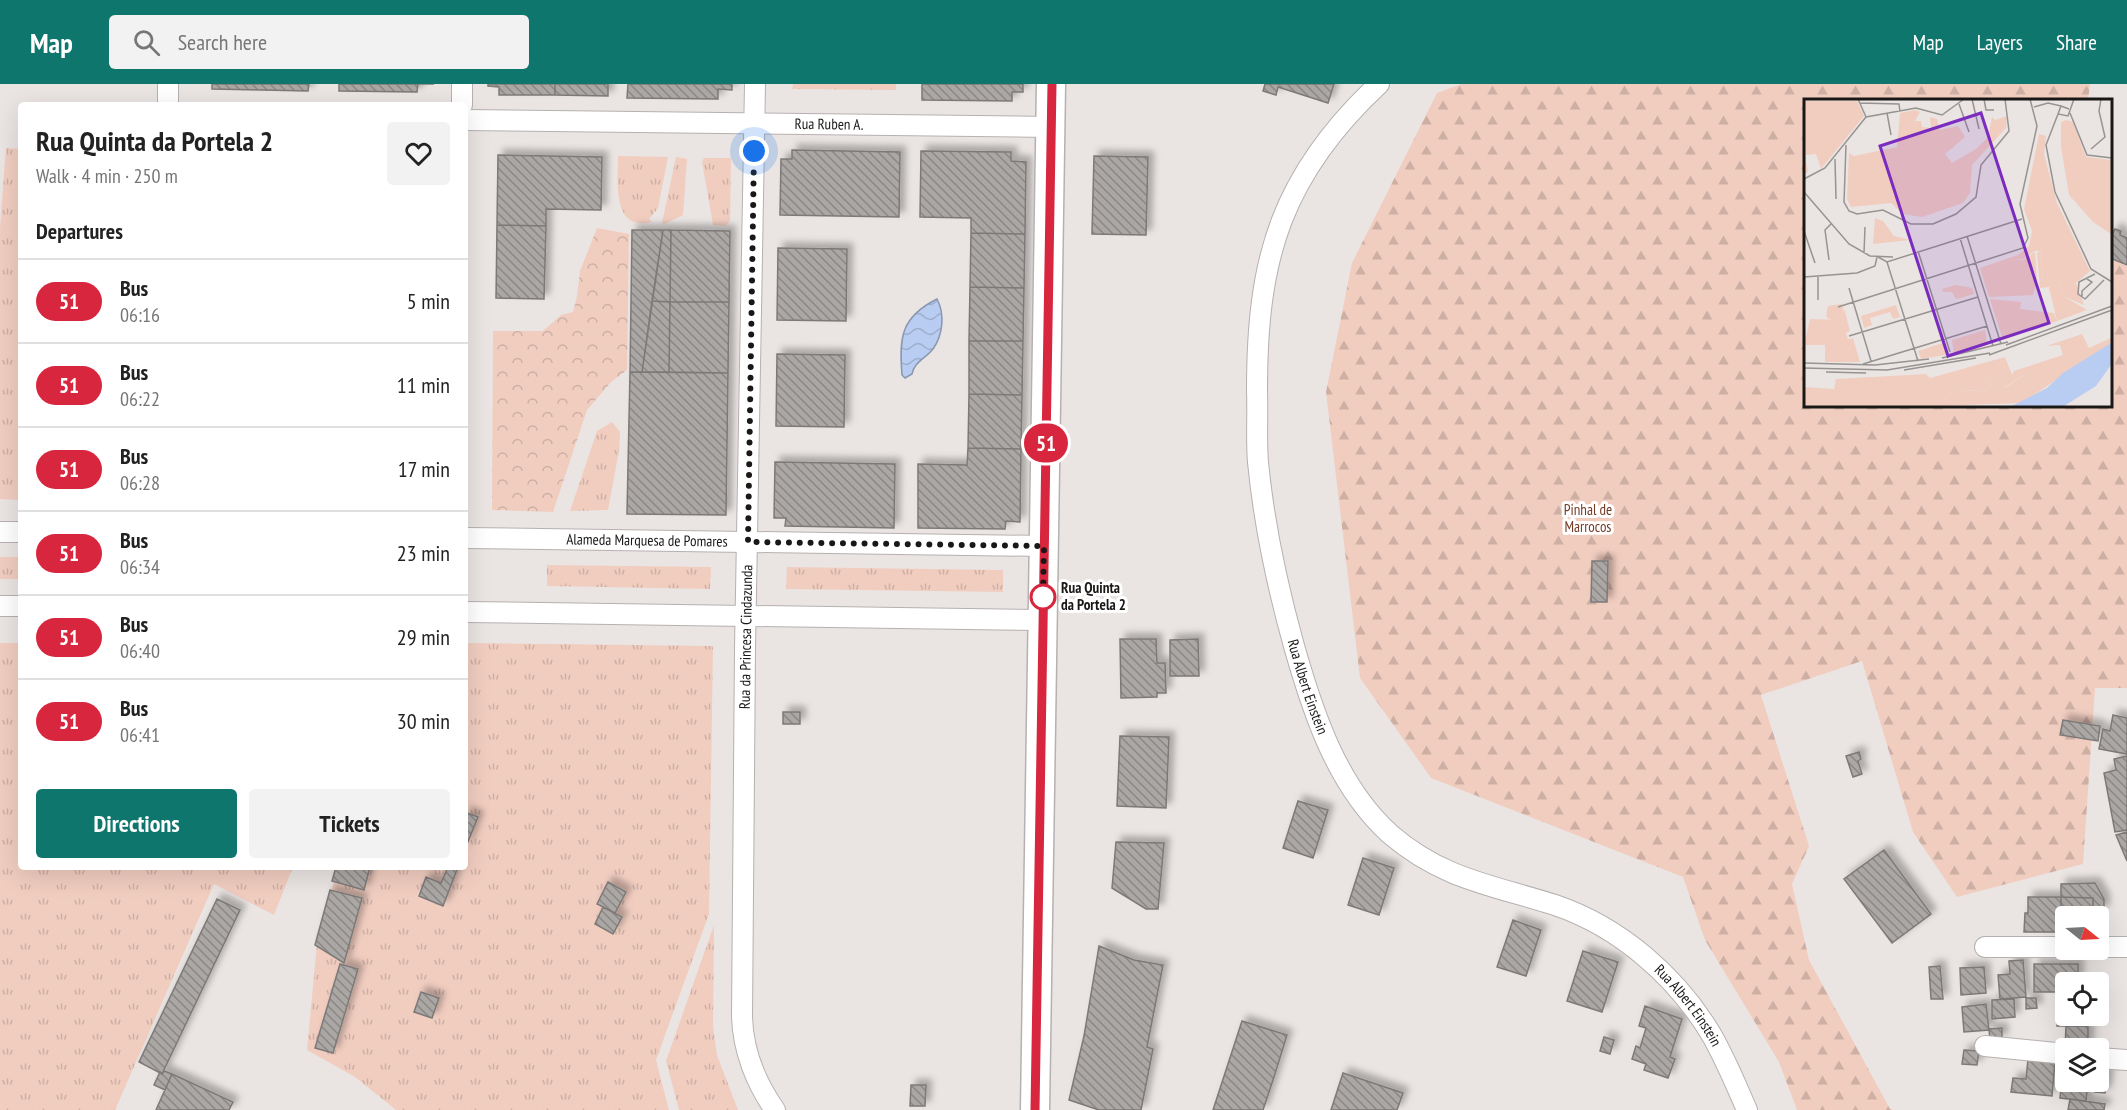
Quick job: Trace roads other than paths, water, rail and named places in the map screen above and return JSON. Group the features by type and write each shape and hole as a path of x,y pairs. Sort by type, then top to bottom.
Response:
{"street":[{"path":"168,84 168,102"},
{"path":"462,84 462,102"},
{"name":"Rua da Princesa Cindazunda","path":"755,84 743,1037 762,1092 775,1110"},
{"path":"1035,1110 1052,84"},
{"name":"Rua Albert Einstein","path":"1379,84 1348,113 1323,144 1302,177 1287,208 1269,267 1262,300 1257,346 1258,459 1267,533 1277,586 1304,682 1319,723 1349,785 1389,832 1416,854 1448,872 1478,884 1555,905 1577,914 1622,939 1655,964 1689,1001 1712,1035 1747,1110"},
{"name":"Rua Ruben A.","path":"468,120 1050,127"},
{"path":"0,532 18,532"},
{"name":"Alameda Marquesa de Pomares","path":"468,538 1044,546"},
{"path":"0,606 18,606"},
{"path":"468,612 1043,620"},
{"path":"1985,947 2055,947"},
{"path":"2109,947 2127,947"},
{"path":"1985,1046 2055,1053"},
{"path":"2109,1059 2127,1060"}],"water":[{"path":"937,299 942,318 939,337 933,349 918,363 912,374 905,378 902,375 901,350 905,330 916,313"}],"place":[{"name":"Rua Quinta da Portela 2","path":"1043,597"}],"park label":[{"name":"Pinhal de Marrocos","path":"1588,518"}]}
